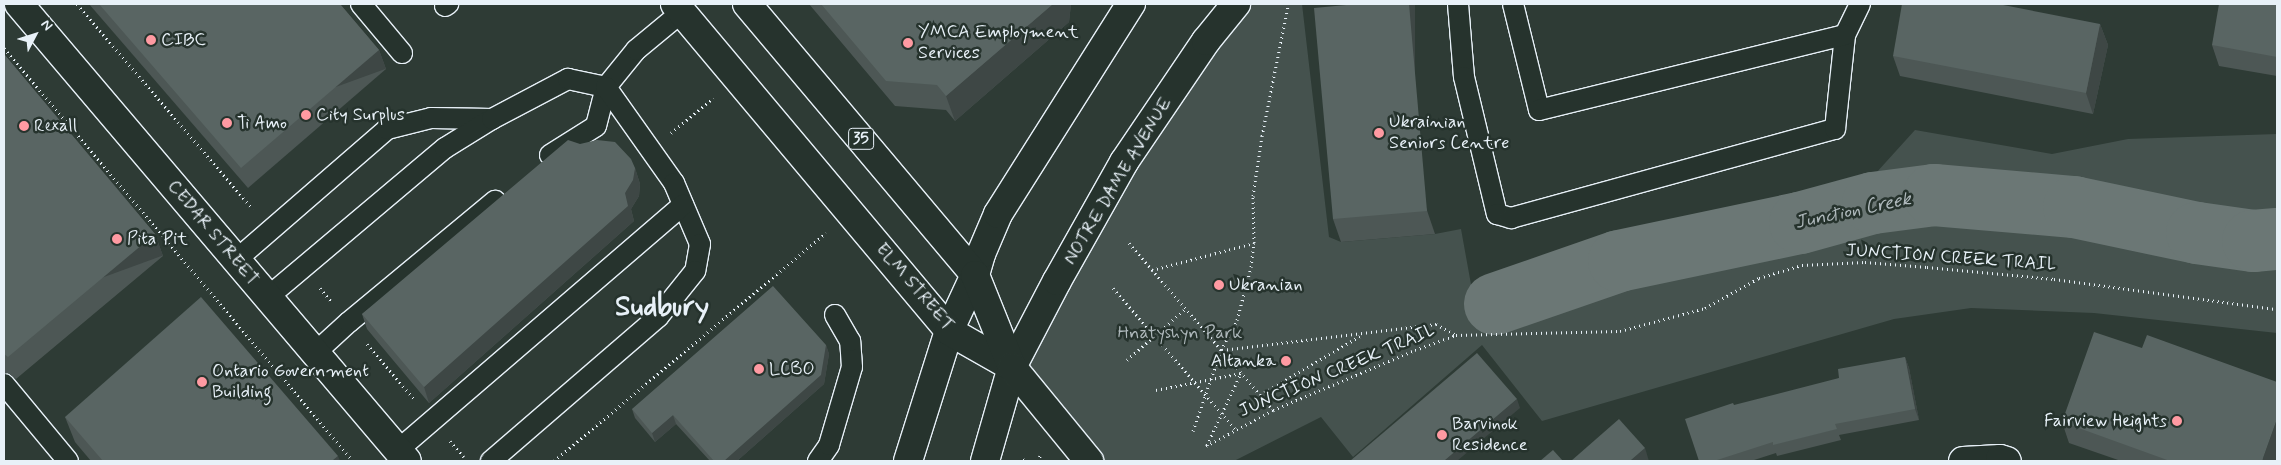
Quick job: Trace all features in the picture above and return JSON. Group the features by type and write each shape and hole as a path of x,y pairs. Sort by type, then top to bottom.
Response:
{"main road":[{"name":"CEDAR STREET","path":"19,4 402,456"},
{"name":"35","path":"747,4 975,274 1012,367 1089,461"},
{"path":"908,461 949,330 975,274 981,254 998,214 1131,4"},
{"name":"NOTRE DAME AVENUE","path":"985,461 1012,367 1057,281 1124,162 1206,41 1236,4"},
{"name":"ELM STREET","path":"679,8 949,330 1012,367"},
{"path":"1963,461 2000,459 2007,461"}],"lane":[{"path":"361,4 402,52"},
{"path":"1458,4 1464,77 1497,214 1511,218 1835,129 1845,35 1860,4"},
{"path":"1513,4 1539,110 1845,35"},
{"path":"535,168 556,150 596,126 606,87 636,50 679,8"},
{"path":"268,297 446,148 492,119 568,79 606,87 674,182 700,244 695,271 658,317 491,461"},
{"path":"236,260 387,129 431,118 492,119"},
{"path":"315,353 349,322 508,191"},
{"path":"402,456 683,205"},
{"path":"818,461 829,445 852,367 850,341 835,315"},
{"path":"4,384 68,461"}],"path":[{"path":"1193,431 1204,394 1221,350 1236,320 1252,267 1254,188 1262,136 1275,79 1288,6"},
{"path":"4,48 353,461"},
{"path":"554,461 828,232"},
{"path":"1129,243 1273,410"},
{"path":"1152,270 1254,243"},
{"name":"JUNCTION CREEK TRAIL","path":"1222,412 1206,446 1273,410 1416,350 1456,336 1620,331 1705,308 1759,278 1802,265 1865,262 2054,279 2277,309"},
{"path":"1113,288 1236,430"},
{"path":"1127,360 1156,337 1186,309"},
{"path":"1221,350 1362,335 1436,324 1456,336"},
{"path":"1260,395 1362,335"},
{"path":"1156,390 1240,372"},
{"path":"1222,412 1240,372"},
{"path":"1037,461 1042,453"}],"green space":[{"name":"Hnatyshyn Park","path":"1240,4 1302,4 1329,237 1341,242 1435,234 1461,229 1474,301 1527,273 1623,241 1876,173 1915,130 2052,154 2128,139 2277,134 2277,333 2094,313 1971,308 1894,319 1542,421 1482,345 1353,457 1321,417 1234,461 1093,461 1016,366 1127,165"}],"building":[{"path":"99,4 340,4 379,50 241,168"},
{"path":"821,4 1053,4 946,96 937,85 886,81"},
{"name":"Ukrainian Seniors Centre","path":"1357,4 1409,4 1427,211 1333,219 1314,8"},
{"path":"1902,4 1998,4 2100,24 2086,93 1893,56"},
{"path":"2219,4 2277,4 2277,57 2212,45"},
{"path":"4,54 155,234 8,357 4,354"},
{"path":"568,140 580,144 597,140 615,142 631,159 635,168 633,180 625,193 628,206 424,387 362,314"},
{"name":"LCBO","path":"773,286 826,345 821,375 724,461 714,461 673,415 652,433 632,409"},
{"name":"Ontario Government Building","path":"201,297 338,456 332,461 103,461 65,417"},
{"name":"Fairview Heights","path":"2094,332 2142,348 2147,335 2277,382 2277,419 2262,461 2170,461 2062,422"},
{"name":"Barvinok Residence","path":"1477,353 1517,399 1444,461 1350,461"},
{"path":"1905,357 1915,409 1835,424 1837,429 1773,445 1773,442 1714,461 1699,461 1685,419 1733,403 1734,405 1839,378 1838,369"},
{"path":"1619,419 1645,448 1630,461 1571,461"},
{"path":"1553,450 1563,461 1540,461"}],"waterway":[{"name":"Junction Creek","path":"1495,304 1619,261 1800,223 1873,203 1934,195 2074,207 2197,233 2253,241 2277,239"}],"place":[{"name":"CIBC","path":"151,40"},
{"name":"YMCA Employment Services","path":"908,43"},
{"name":"City Surplus","path":"306,115"},
{"name":"Ti Amo","path":"227,123"},
{"name":"Rexall","path":"24,126"},
{"name":"Ukrainian Seniors Centre","path":"1379,133"},
{"name":"Pita Pit","path":"117,239"},
{"name":"Ukranian","path":"1219,285"},
{"name":"Altanka","path":"1286,361"},
{"name":"LCBO","path":"759,369"},
{"name":"Ontario Government Building","path":"202,382"},
{"name":"Fairview Heights","path":"2177,421"},
{"name":"Barvinok Residence","path":"1442,435"}],"district":[{"name":"Sudbury","path":"662,308"}]}
